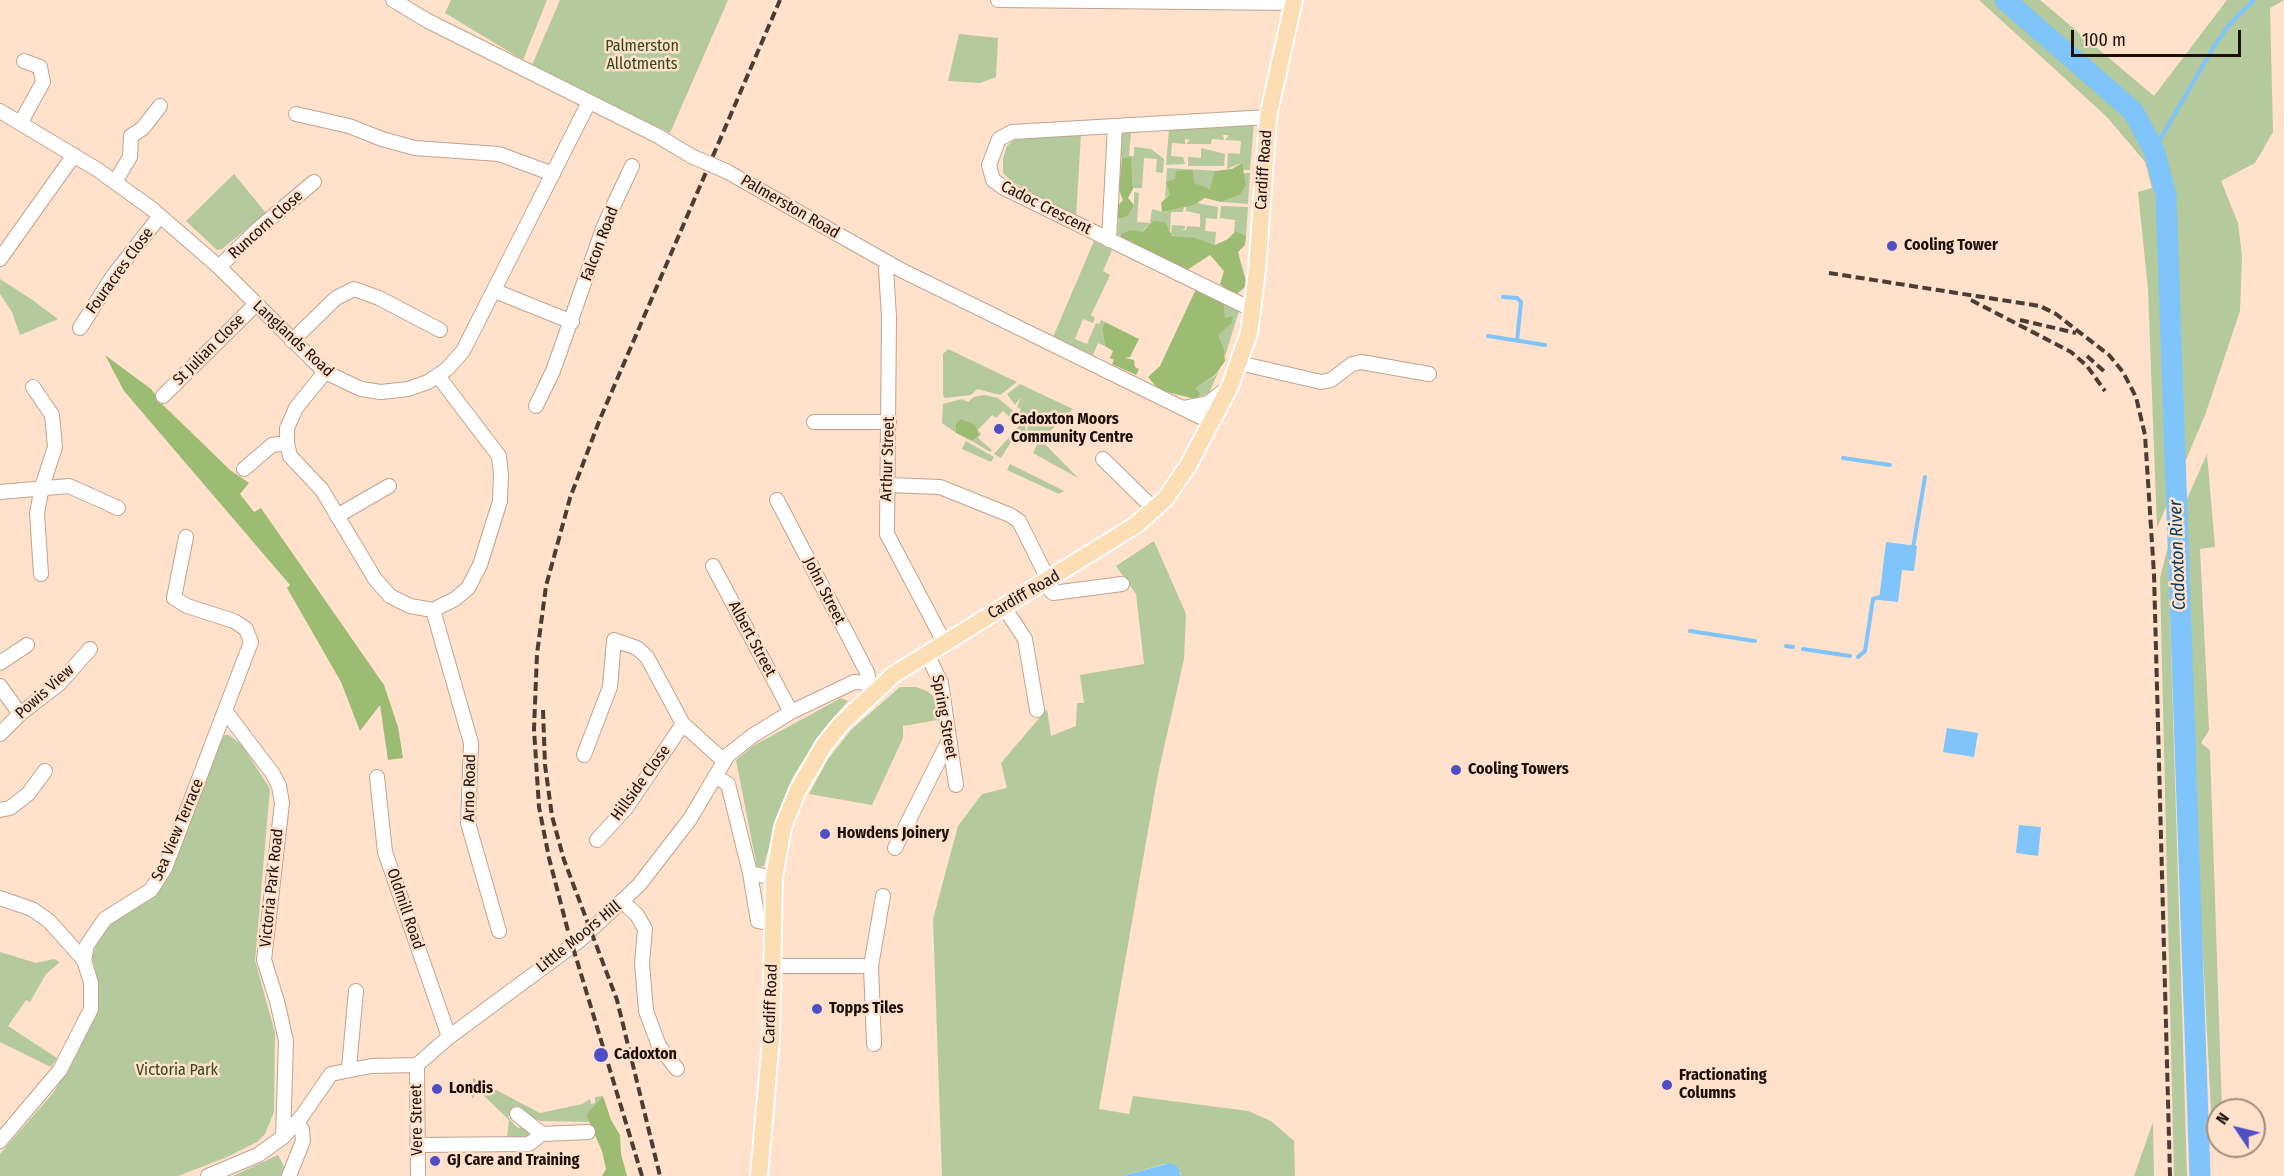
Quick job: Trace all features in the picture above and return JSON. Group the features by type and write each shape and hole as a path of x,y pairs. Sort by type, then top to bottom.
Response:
{"main road":[{"name":"Cardiff Road","path":"759,1176 771,1039 774,878 783,827 809,769 841,724 873,686 926,652 1047,582 1136,525 1155,510 1189,464 1213,423 1230,386 1239,363 1253,310 1268,117 1293,2"}],"street":[{"path":"998,0 1293,2"},
{"name":"Palmerston Road","path":"398,1 428,21 691,156 726,171 888,264 1213,423"},
{"path":"21,122 43,82 40,67 24,61"},
{"name":"Langlands Road","path":"0,111 74,155 160,216 219,267 325,372 361,389 381,392 408,389 438,376 468,344 589,102"},
{"path":"115,182 130,157 131,136 143,128 160,106"},
{"path":"296,114 340,123 382,139 415,148 499,154 553,174"},
{"name":"Cadoc Crescent","path":"1253,310 1004,188 993,180 989,165 999,139 1012,132 1268,117"},
{"path":"1109,240 1115,126"},
{"path":"0,258 74,155"},
{"name":"Falcon Road","path":"536,406 553,371 572,322 604,225 632,166"},
{"name":"Runcorn Close","path":"219,267 258,229 314,183"},
{"name":"Fouracres Close","path":"80,328 113,276 160,216"},
{"name":"Arthur Street","path":"888,264 886,269 889,317 887,534 944,642"},
{"path":"292,341 336,298 354,289 379,298 440,330"},
{"path":"495,291 572,322"},
{"name":"St Julian Close","path":"163,396 256,304"},
{"path":"1239,363 1321,382 1331,380 1352,364 1361,362 1429,374"},
{"path":"325,372 296,408 287,428 290,456 322,490 375,579 390,596 410,606 433,610 455,599 468,588 480,565 500,501 501,475 499,456 438,376"},
{"path":"1183,408 1208,403 1230,386"},
{"path":"33,387 52,415 55,447 42,487 37,513 41,574"},
{"path":"814,422 889,422"},
{"path":"244,469 272,446 287,443"},
{"path":"1102,459 1155,510"},
{"path":"889,485 940,486 1010,515 1019,521 1053,593 1122,584"},
{"path":"0,492 69,486 118,508"},
{"path":"337,516 388,486"},
{"name":"John Street","path":"777,500 873,686"},
{"name":"Sea View Terrace","path":"84,960 87,945 105,919 151,890 165,868 251,642 246,629 234,621 187,606 174,598 186,537"},
{"name":"Albert Street","path":"713,566 791,712"},
{"path":"1004,607 1025,639 1036,710"},
{"name":"Arno Road","path":"433,610 471,742 468,823 499,931"},
{"path":"584,755 610,687 614,640 637,648 646,657 683,724 724,761"},
{"path":"0,663 27,645"},
{"name":"Powis View","path":"0,734 20,714 59,684 90,648"},
{"name":"Spring Street","path":"926,652 941,683 956,785"},
{"name":"Little Moors Hill","path":"417,1065 449,1037 580,940 623,902 663,856 724,761 752,736 791,712 844,686 862,681 873,686"},
{"path":"0,686 20,714"},
{"name":"Victoria Park Road","path":"226,712 273,774 279,786 282,803 264,960 286,1041 283,1137"},
{"name":"Hillside Close","path":"597,840 626,808 683,724"},
{"path":"895,848 949,740"},
{"path":"0,810 10,808 28,794 45,771"},
{"path":"716,776 729,784 750,873 758,921 772,924"},
{"name":"Oldmill Road","path":"377,777 385,852 449,1037"},
{"path":"750,873 774,878"},
{"path":"873,1044 871,966 883,896"},
{"path":"0,898 32,909 49,921 84,960 91,983 92,1009 60,1070 0,1142"},
{"path":"623,902 637,915 645,929 642,963 646,1011 659,1046 677,1069"},
{"path":"772,966 871,966"},
{"path":"349,1068 356,991"},
{"path":"208,1176 258,1155 283,1137 297,1122 326,1079 338,1071 349,1068 417,1065"},
{"name":"Vere Street","path":"417,1065 418,1176"},
{"path":"517,1114 542,1134"},
{"path":"289,1176 303,1141 302,1130 297,1122"},
{"path":"417,1145 529,1144 542,1134 588,1132"}],"green space":[{"path":"451,0 547,0 523,60 445,13"},
{"name":"Palmerston Allotments","path":"560,0 728,0 670,133 532,65"},
{"path":"1979,0 2040,0 2154,96 2227,0 2284,0 2270,8 2273,132 2255,163 2221,181 2238,223 2242,256 2240,311 2205,415 2157,528 2148,289 2138,192 2152,188 2145,162 2107,117"},
{"path":"959,34 998,38 996,77 980,83 948,81"},
{"path":"1254,122 1250,170 1243,170 1241,163 1227,169 1228,153 1240,154 1241,141 1225,140 1229,135 1223,135 1224,140 1212,139 1211,144 1186,144 1190,140 1185,139 1185,144 1172,143 1171,156 1183,157 1185,164 1166,165 1169,130"},
{"path":"1122,132 1131,132 1129,156 1134,156 1134,147 1151,149 1164,159 1163,173 1156,172 1157,159 1144,158 1142,188 1133,188 1131,158 1122,158 1120,152"},
{"path":"1081,134 1076,217 1011,181 1003,173 1003,159 1007,146 1014,140"},
{"path":"1201,148 1225,154 1224,166 1188,166 1188,157 1201,158"},
{"path":"1131,157 1133,189 1128,198 1134,205 1128,216 1119,219 1112,212 1123,200 1119,190 1122,158"},
{"path":"1242,163 1246,185 1240,195 1221,202 1205,198 1194,205 1162,212 1161,203 1170,194 1166,182 1175,179 1176,171 1193,170 1194,183 1210,189 1215,171 1232,169"},
{"path":"1167,168 1218,171 1215,172 1211,189 1175,179 1170,194 1165,198"},
{"path":"1243,173 1250,173 1248,204 1221,202 1240,195 1246,185"},
{"path":"234,174 266,213 222,249 217,250 186,221"},
{"path":"1134,192 1139,193 1137,222 1150,223 1152,209 1163,212 1184,207 1183,212 1171,212 1170,232 1166,223 1146,227 1142,232 1117,235 1119,219 1128,216 1134,205"},
{"path":"1197,203 1218,207 1217,219 1206,218 1205,231 1216,232 1215,245 1196,238 1171,235 1172,225 1185,226 1185,229 1181,230 1186,230 1187,226 1200,227 1200,214 1186,211 1186,206"},
{"path":"1221,206 1248,207 1246,236 1236,231 1234,233 1235,220 1220,218"},
{"path":"1154,221 1166,223 1172,236 1196,238 1215,245 1228,239 1236,231 1246,236 1245,245 1238,252 1247,285 1236,295 1220,284 1224,271 1210,255 1187,270 1127,246 1120,235 1130,230 1142,232"},
{"path":"1094,241 1112,250 1103,271 1110,275 1091,315 1095,318 1093,323 1083,319 1075,339 1087,344 1096,323 1099,324 1101,320 1105,322 1102,328 1105,346 1098,343 1093,355 1053,337"},
{"path":"0,279 58,319 20,335 12,312 0,294"},
{"path":"1197,287 1224,304 1225,318 1233,316 1232,323 1218,335 1224,349 1225,361 1215,375 1195,388 1200,394 1195,399 1159,390 1148,377 1160,366"},
{"path":"1224,304 1239,311 1225,356 1217,335 1232,323 1225,318"},
{"path":"1105,322 1139,339 1130,357 1125,358 1134,360 1135,367 1139,369 1136,375 1112,364 1114,360 1110,358 1113,351 1105,346 1102,328"},
{"path":"948,349 1017,382 1000,395 977,389 971,395 945,398 943,395 943,354"},
{"path":"105,355 151,389 163,405 230,470 249,483 240,494 254,512 261,508 384,685 398,727 403,758 388,760 380,705 360,731 341,682 287,588 290,585 124,391"},
{"path":"1220,368 1209,393 1195,399 1194,388 1215,376"},
{"path":"1020,384 1073,409 1041,440 1078,478 1033,453 1037,445 1026,439 1028,421 1019,412 1021,409 1017,407 1021,397 1015,405 1007,394"},
{"path":"984,395 998,398 1024,420 1026,428 1024,438 1016,434 1001,458 994,454 1019,426 1003,411 996,418 992,415 978,430 981,434 978,438 992,450 990,452 972,441 979,435 974,425 956,424 956,433 942,423 943,404 962,399 968,402 974,397"},
{"path":"961,419 975,425 979,435 972,441 956,433 956,424"},
{"path":"966,441 994,457 991,462 962,449"},
{"path":"2207,454 2215,547 2200,549 2209,730 2201,743 2210,750 2222,1098 2210,1098 2199,879 2186,501"},
{"path":"1010,464 1064,491 1059,494 1007,470"},
{"path":"1154,541 1186,614 1184,659 1158,774 1099,1109 1129,1114 1133,1096 1248,1111 1271,1121 1294,1141 1295,1176 1181,1176 1181,1173 1164,1164 1121,1176 942,1176 933,919 958,826 982,794 1007,788 1001,763 1047,709 1051,736 1076,726 1077,703 1084,703 1080,675 1144,664 1136,594 1116,566"},
{"path":"2168,547 2187,1176 2174,1176 2160,578"},
{"path":"900,687 916,687 927,691 938,700 943,719 903,726 903,738 872,805 809,794 828,759 851,730"},
{"path":"841,698 848,701 823,730 794,775 778,813 764,866 757,867 736,760 753,746"},
{"name":"Victoria Park","path":"221,735 229,735 242,745 270,789 255,960 275,1033 274,1112 265,1134 257,1142 227,1157 178,1176 0,1176 0,1154 53,1093 75,1058 99,1009 99,984 92,957 98,940 110,924 153,894"},
{"path":"0,952 36,963 54,959 60,962 46,974 30,1002 26,1000 8,1026 57,1058 51,1067 0,1042"},
{"path":"473,1078 540,1113 582,1104 590,1099 591,1104 595,1103 595,1097 603,1096 586,1115 589,1122 541,1121 511,1111 508,1116 511,1121 518,1128 524,1126 531,1137 529,1139 507,1137 509,1120 479,1091 472,1099"},
{"path":"603,1096 611,1120 620,1135 621,1154 627,1176 602,1176 606,1169 602,1151 586,1115"},
{"path":"2153,1122 2154,1176 2134,1176"},
{"path":"278,1155 285,1168 283,1176 233,1176"}],"water":[{"path":"1886,542 1917,546 1914,571 1902,570 1898,602 1879,600"},
{"path":"1947,728 1978,733 1974,757 1943,752"},
{"path":"2019,825 2041,827 2038,856 2016,853"},
{"path":"1170,1163 1177,1166 1181,1176 1121,1176"}],"waterway":[{"name":"Cadoxton River","path":"2005,0 2133,111 2154,150 2166,195 2200,1176"},
{"path":"2154,150 2213,48 2228,26 2254,0"},
{"path":"1503,297 1517,298 1521,302 1517,341"},
{"path":"1488,336 1545,345"},
{"path":"1843,458 1890,465"},
{"path":"1913,548 1925,477"},
{"path":"1858,657 1865,651 1873,599 1880,597"},
{"path":"1690,631 1755,641"},
{"path":"1786,646 1793,647"},
{"path":"1803,649 1850,656"}],"railway":[{"path":"642,1176 568,931 549,858 539,807 534,729 537,654 546,586 570,498 600,419 780,0"},
{"path":"1829,273 2040,306 2056,314 2109,355 2123,372 2136,397 2145,435 2154,574 2170,1176"},
{"path":"1971,300 2071,352 2087,366 2105,391"},
{"path":"2020,320 2076,333"},
{"path":"2087,356 2105,372"},
{"path":"543,710 545,765 552,816 564,860 617,1000 660,1176"}],"place":[{"name":"Cooling Tower","path":"1892,246"},
{"name":"Cadoxton Moors Community Centre","path":"999,429"},
{"name":"Cooling Towers","path":"1456,770"},
{"name":"Howdens Joinery","path":"825,834"},
{"name":"Topps Tiles","path":"817,1009"},
{"name":"Cadoxton","path":"601,1055"},
{"name":"Fractionating Columns","path":"1667,1085"},
{"name":"Londis","path":"437,1089"},
{"name":"GJ Care and Training","path":"435,1161"}]}
